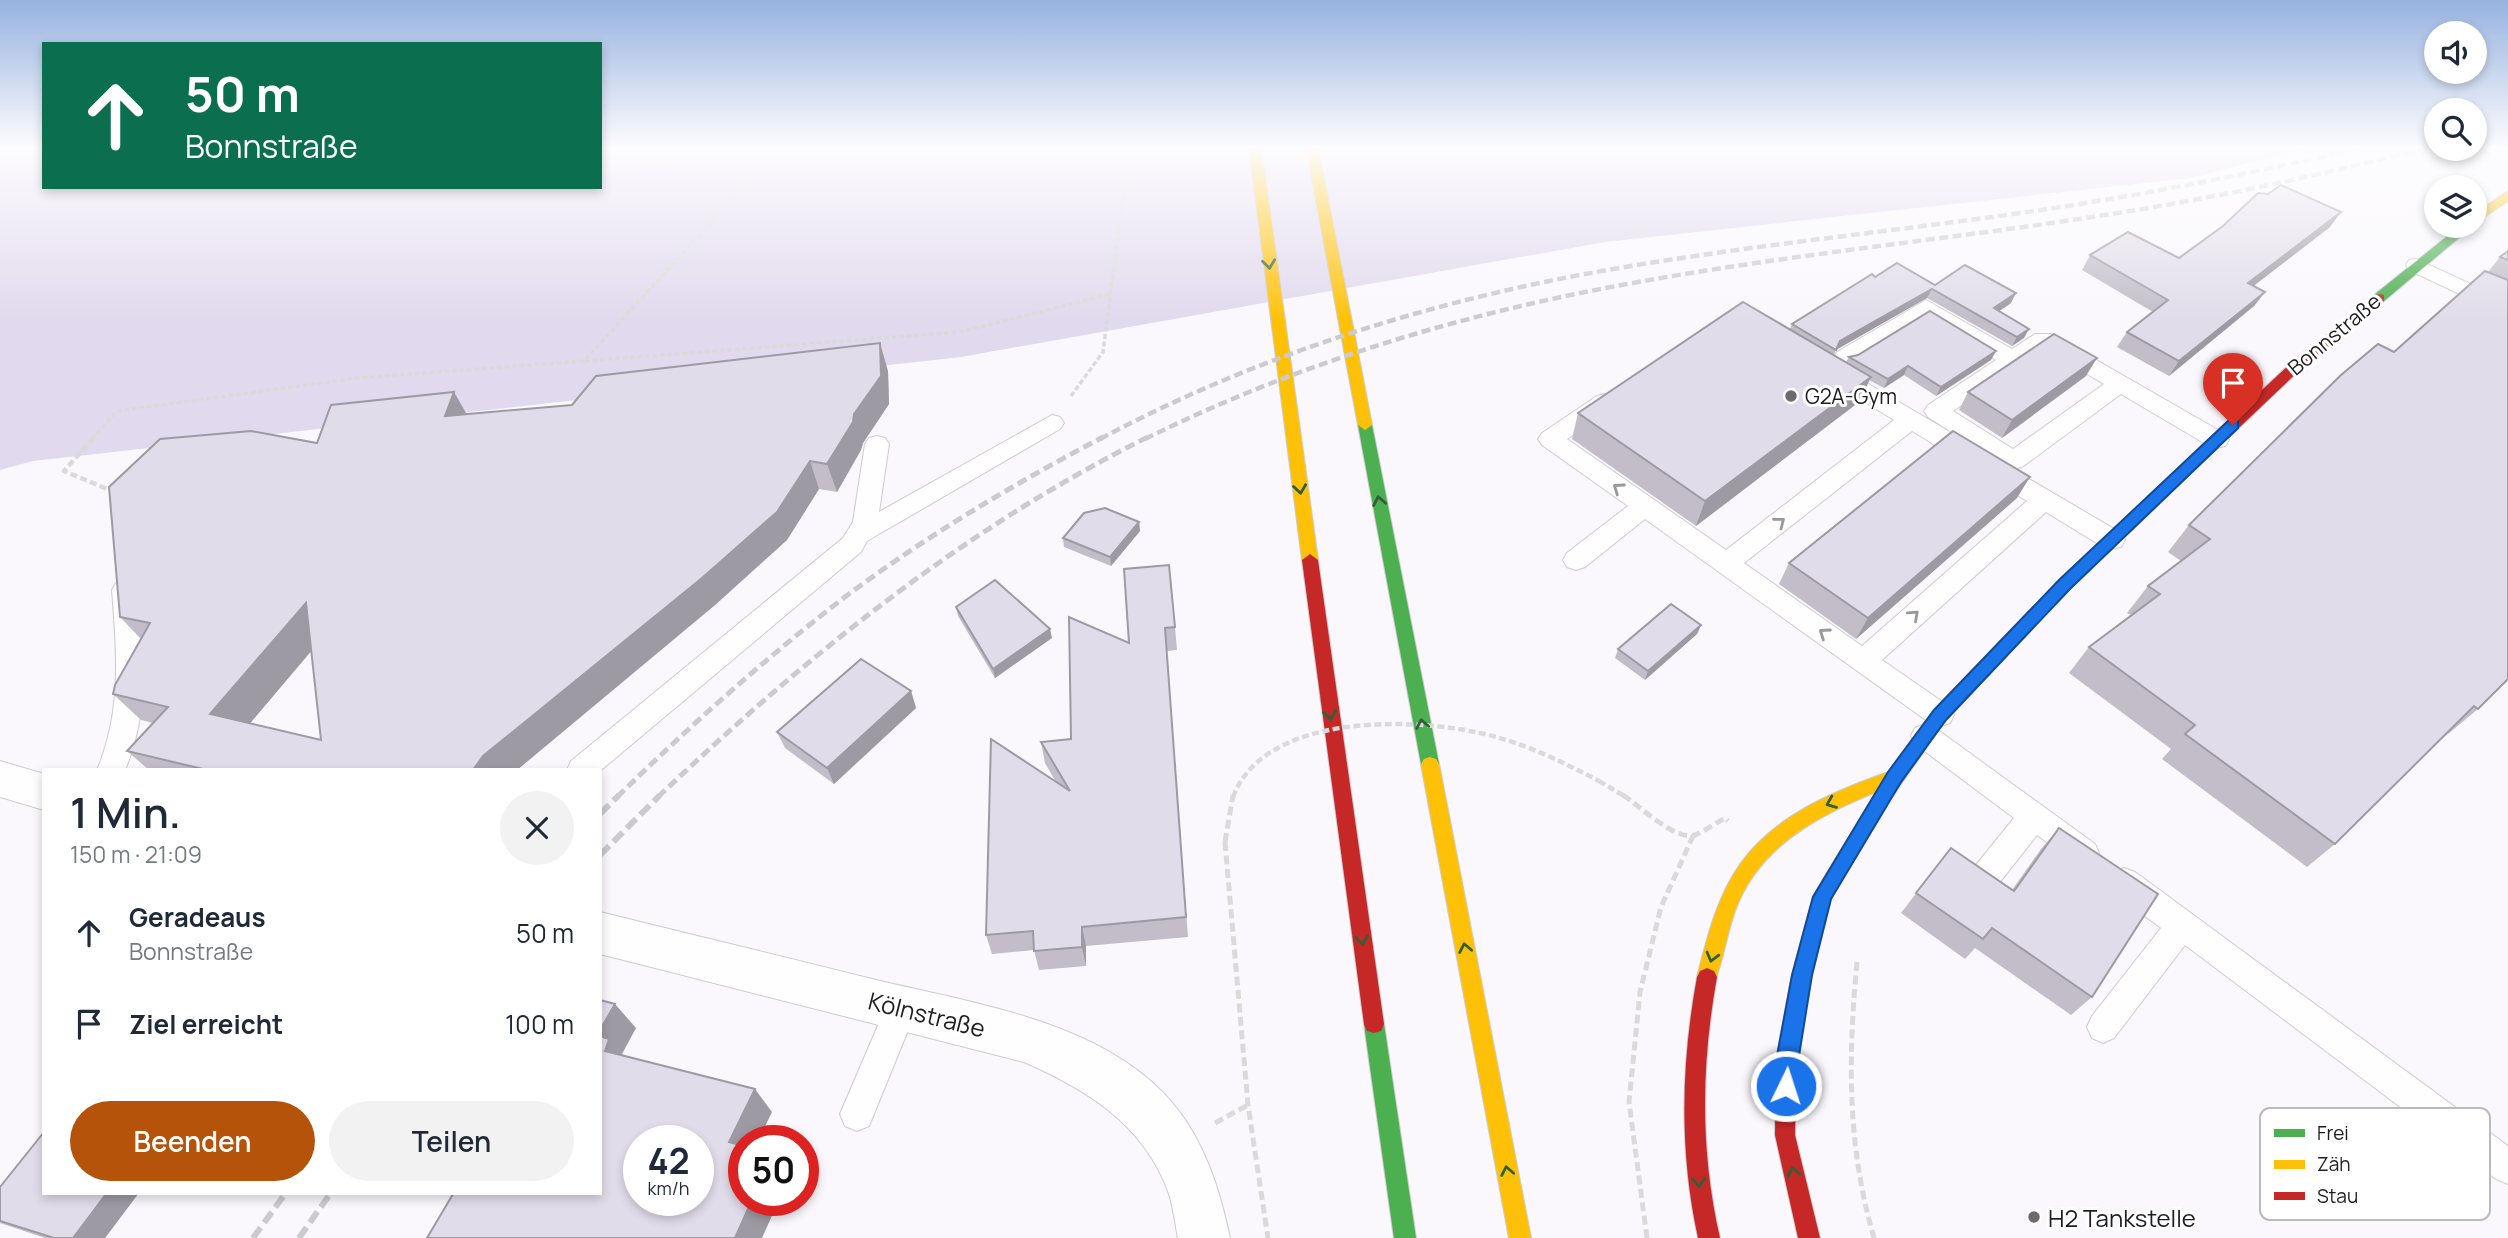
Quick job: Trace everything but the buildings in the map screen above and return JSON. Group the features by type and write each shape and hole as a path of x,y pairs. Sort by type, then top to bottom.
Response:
{"main road":[{"path":"1263,205 1344,811 1405,1238"},
{"path":"1323,205 1520,1238"},
{"name":"Bonnstraße","path":"1809,1238 1785,1135 1786,1061 1807,947 1822,897 1894,777 1926,734 2064,585 2299,363 2451,238"},
{"path":"1709,1238 1701,1212 1696,1128 1696,1032 1710,960 1731,891 1770,840 1816,809 1894,777"}],"street":[{"path":"0,779 42,791"},
{"name":"Kölnstraße","path":"602,933 902,1006 1028,1040 1088,1066 1137,1101 1173,1145 1199,1214"}],"lane":[{"path":"2416,265 2508,310"},
{"path":"1845,357 1926,307 2013,360"},
{"path":"2120,383 2014,461 1936,411 2043,339 2120,383 2217,440"},
{"path":"1817,363 2112,540"},
{"path":"1619,392 1550,439 1863,661 1926,734 2429,1108"},
{"path":"1726,564 1910,420"},
{"path":"860,534 1052,423"},
{"path":"583,768 852,545 865,522 877,444"},
{"path":"1863,661 2044,500"},
{"path":"1576,560 1645,506"},
{"path":"112,768 127,720 133,681 124,570"},
{"path":"1982,881 2034,816"},
{"path":"2103,1027 2182,925"},
{"path":"857,1114 902,1006"},
{"path":"2490,1154 2508,1167"}],"path":[{"path":"584,361 727,205"},
{"path":"1052,423 1103,352 1122,205"},
{"path":"112,491 64,471 117,411 358,378 960,332 1110,293"},
{"path":"1268,1238 1248,1105 1225,842 1229,807 1239,783 1254,765 1278,749 1304,737 1342,728 1441,725 1517,743 1559,760 1645,810 1670,832 1693,836 1725,818"},
{"path":"1857,958 1849,1030 1847,1082 1855,1156 1874,1238"}],"shaded area":[{"path":"0,205 1946,205 1605,242 961,357 33,461 0,470"}],"railway":[{"path":"1100,439 1207,387 1263,364 1376,325 1491,294 1676,259 2073,205"},
{"path":"1145,439 1228,401 1356,352 1488,314 1564,296 1795,257 2165,205"},
{"path":"617,797 726,695 841,600 969,513 1103,437"},
{"path":"658,797 771,694 829,646 951,554 1080,473 1148,437"},
{"path":"602,812 617,797"},
{"path":"602,853 658,797"},
{"path":"253,1238 284,1195"},
{"path":"299,1238 329,1195"}],"traffic: fast":[{"path":"2379,298 2452,238"},
{"path":"1365,425 1430,764"},
{"path":"1881,799 1940,715 2064,585 2136,517"},
{"path":"1374,1024 1405,1238"}],"traffic: slow":[{"path":"1263,205 1310,560"},
{"path":"1323,205 1365,425"},
{"path":"2487,210 2495,205"},
{"path":"1430,764 1520,1238"},
{"path":"1707,977 1718,933 1731,897 1747,869 1767,846 1791,826 1820,809 1894,777"}],"traffic: jam":[{"path":"2136,517 2299,363 2379,298"},
{"path":"1310,560 1374,1024"},
{"path":"1809,1238 1785,1135 1786,1061 1802,975 1822,896 1881,799"},
{"path":"1707,977 1697,1040 1694,1108 1697,1175 1709,1238"}],"place":[{"name":"G2A-Gym","path":"1791,396"},
{"name":"H2 Tankstelle","path":"2034,1217"}],"route":[{"path":"1786,1086 1786,1061 1807,947 1822,897 1894,777 1940,715 2064,585 2233,425"}]}
